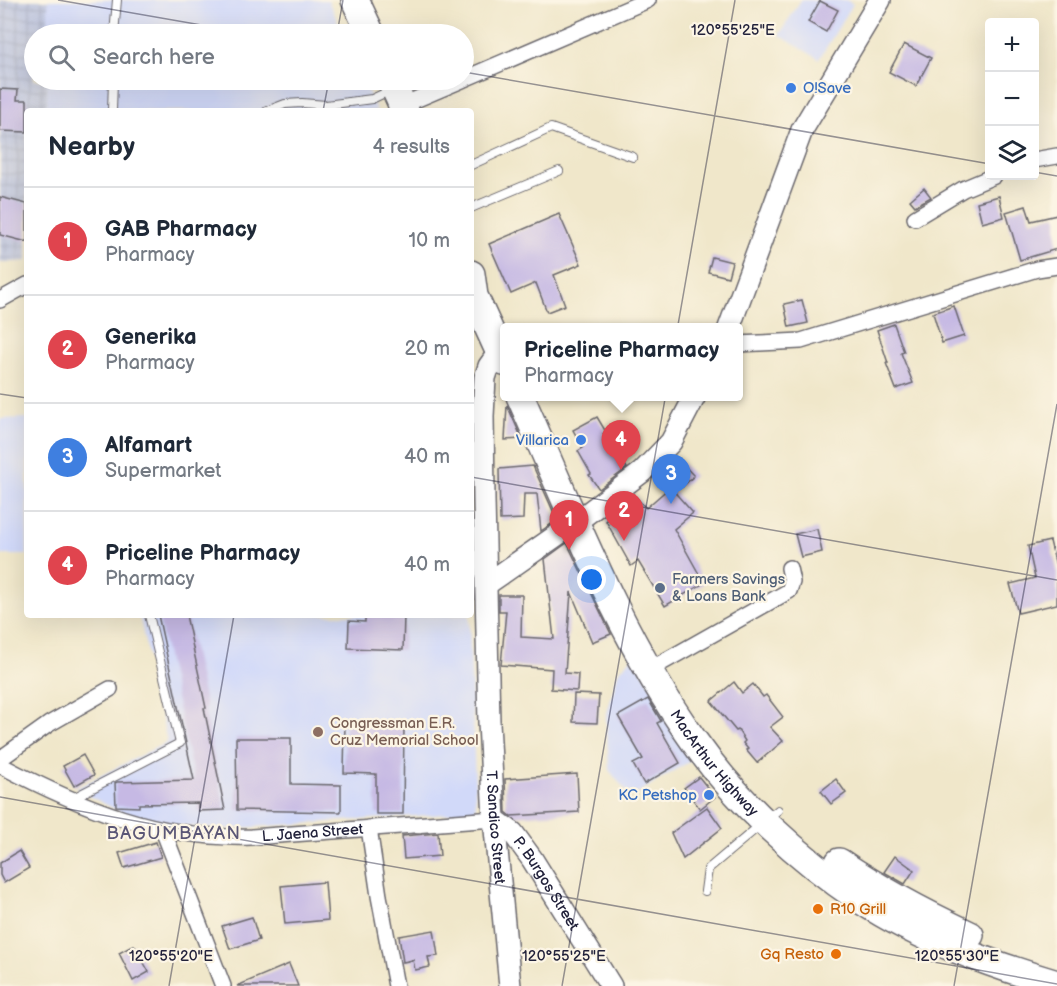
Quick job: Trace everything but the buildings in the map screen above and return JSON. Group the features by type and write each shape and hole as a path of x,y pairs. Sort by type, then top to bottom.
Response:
{"highway":[{"path":"355,0 366,24"},
{"path":"474,262 504,323"},
{"path":"474,293 500,350"},
{"name":"MacArthur Highway","path":"523,401 583,516 616,569 656,666 695,743 733,788 872,884 942,922 1014,953 1057,967"},
{"name":"MacArthur Highway","path":"539,401 583,516"},
{"name":"MacArthur Highway","path":"772,816 826,874 862,901 892,918 964,951 1014,971 1057,984"}],"main road":[{"path":"730,323 802,130 880,0"},
{"name":"T. Sandico Street","path":"500,358 489,366 484,398 484,500 489,722 494,819 510,986"},
{"path":"487,584 642,472 670,442 692,401"},
{"name":"P. Burgos Street","path":"494,819 513,833 523,846 610,986"}],"street":[{"path":"474,74 648,0"},
{"path":"397,99 427,90"},
{"path":"1039,159 1057,156"},
{"path":"915,218 963,189 985,180"},
{"path":"743,344 801,341 1037,269 1057,266"},
{"path":"0,300 24,287"},
{"path":"656,666 789,591 792,582 789,568"},
{"path":"0,759 50,724 110,690"},
{"name":"L. Jaena Street","path":"0,765 69,800 163,830 220,838 494,819"},
{"path":"369,828 396,986"},
{"path":"163,830 223,986"}],"lane":[{"path":"115,24 117,0"},
{"path":"112,108 113,90"},
{"path":"275,108 285,104 326,105 372,99 397,99"},
{"path":"474,164 551,128 633,158"},
{"path":"474,207 559,171"},
{"path":"69,800 180,743 150,618"},
{"path":"705,891 708,869 772,816"}],"shaded area":[{"path":"0,0 48,0 48,24 24,24 24,90 47,90 46,108 24,108 24,261 0,263"},
{"path":"48,0 328,0 339,24 48,24"},
{"path":"801,0 846,0 853,4 819,59 779,35"},
{"path":"47,90 368,90 376,108 46,108"},
{"path":"24,418 24,555 0,555 0,419"},
{"name":"Congressman E.R. Cruz Memorial School","path":"140,618 469,618 476,812 224,829 173,825 129,816 75,789 167,742"},
{"path":"634,655 692,760 631,797 609,770 606,717 618,673"}],"place":[{"name":"O!Save","path":"791,88"},
{"name":"Villarica","path":"581,440"},
{"name":"Priceline Pharmacy","path":"621,470"},
{"name":"Alfamart","path":"671,504"},
{"name":"Generika","path":"624,541"},
{"name":"GAB Pharmacy","path":"569,550"},
{"name":"Farmers Savings & Loans Bank","path":"660,588"},
{"name":"Congressman E.R. Cruz Memorial School","path":"318,732"},
{"name":"KC Petshop","path":"709,795"},
{"name":"R10 Grill","path":"818,909"},
{"name":"Gq Resto","path":"836,954"}],"district":[{"name":"BAGUMBAYAN","path":"174,833"}]}
